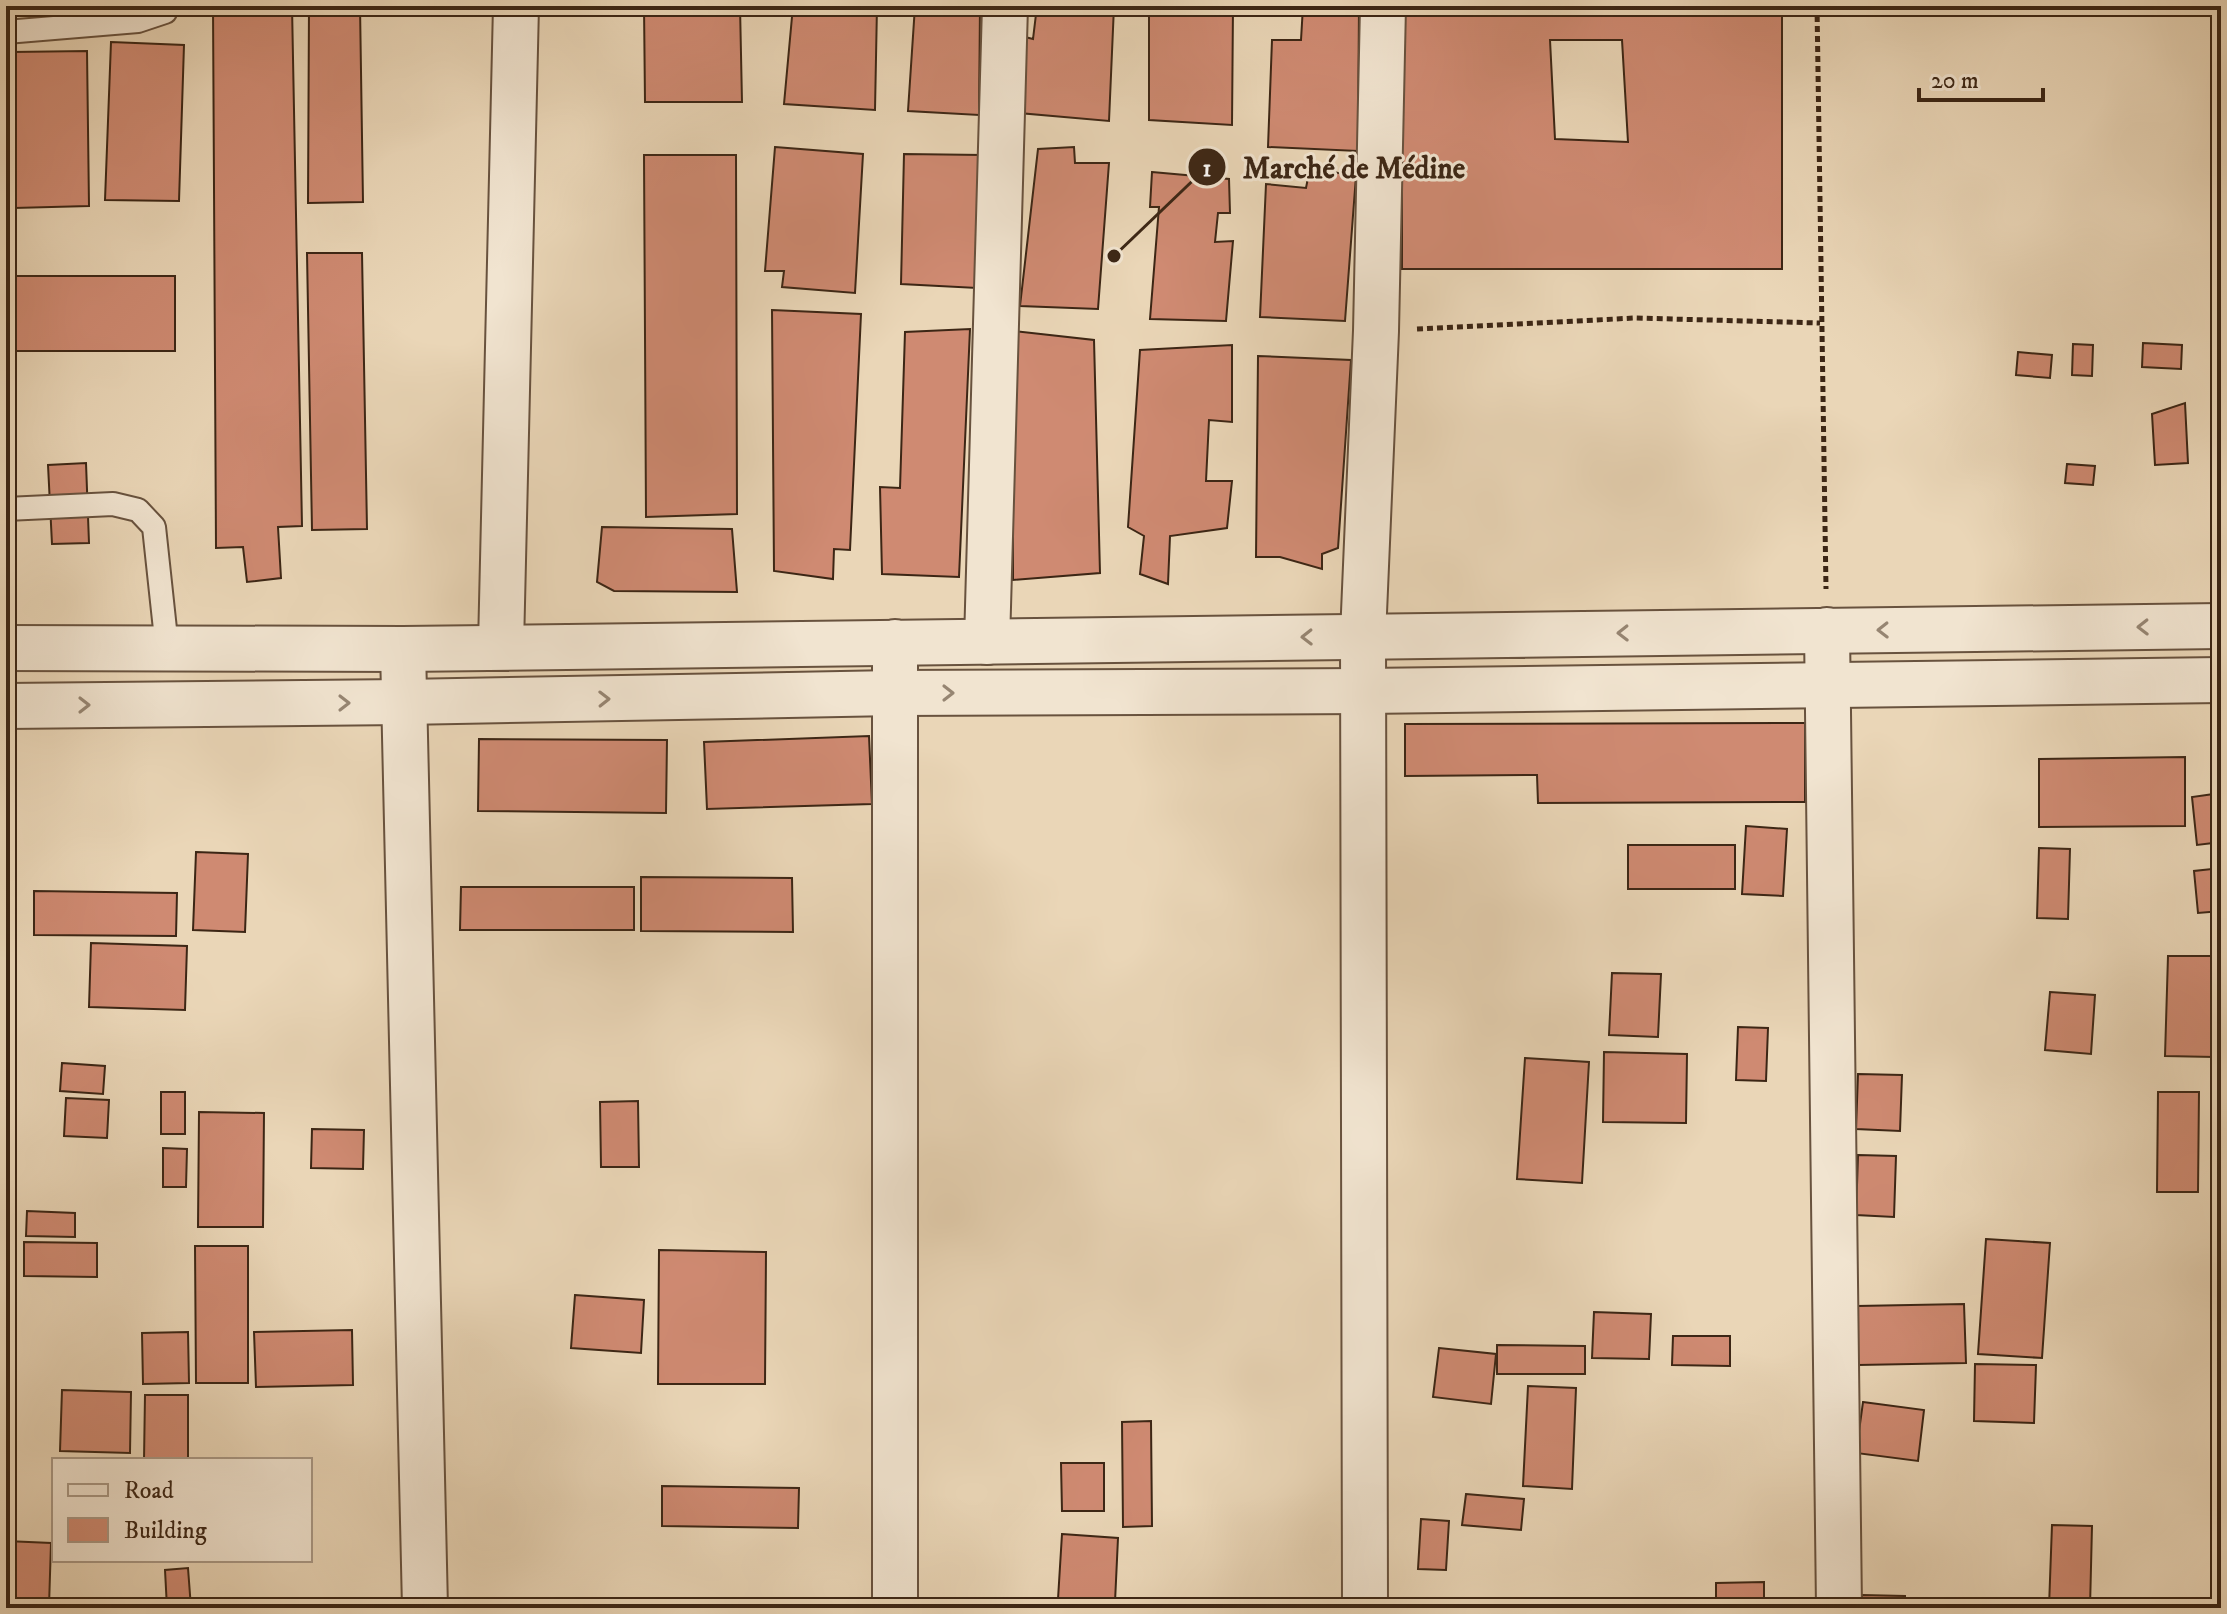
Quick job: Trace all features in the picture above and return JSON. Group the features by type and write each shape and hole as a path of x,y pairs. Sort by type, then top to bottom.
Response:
{"street":[{"path":"501,646 516,6"},
{"path":"987,642 1005,6"},
{"path":"1365,1608 1363,636 1376,331 1383,6"},
{"path":"6,648 403,649 2221,626"},
{"path":"1827,630 1839,1608"},
{"path":"895,642 895,1608"},
{"path":"403,649 425,1608"},
{"path":"6,706 894,693 1365,691 2221,680"}],"lane":[{"path":"6,32 138,21 165,12 166,6"},
{"path":"6,509 113,504 138,510 154,527 167,648"}],"path":[{"path":"1817,6 1827,630"},
{"path":"1376,331 1635,318 1820,323"}],"building":[{"path":"213,6 292,6 302,526 278,527 281,578 247,582 243,547 216,548"},
{"path":"309,6 360,6 363,202 308,203"},
{"path":"644,6 740,6 742,102 645,102"},
{"path":"793,6 877,6 875,110 784,104"},
{"path":"915,6 980,6 979,115 908,111"},
{"path":"1037,6 1114,6 1109,121 1019,113 1021,36 1033,39"},
{"path":"1149,6 1233,6 1232,125 1149,120"},
{"path":"1303,6 1359,6 1358,151 1268,147 1272,40 1301,40"},
{"path":"1402,6 1782,6 1782,269 1402,269","holes":["1550,40 1622,40 1628,142 1555,139"]},
{"path":"111,42 184,45 179,201 105,200"},
{"path":"87,51 89,206 14,208 12,52"},
{"path":"775,147 863,154 855,293 782,287 784,271 765,271"},
{"path":"1074,147 1075,163 1109,163 1098,309 1020,306 1038,149"},
{"path":"904,154 983,155 977,288 901,284"},
{"path":"644,155 736,155 737,514 646,517"},
{"path":"1310,168 1356,176 1345,321 1260,317 1266,184 1306,188"},
{"path":"1152,172 1229,179 1230,213 1218,213 1215,242 1233,241 1226,321 1150,319 1159,207 1150,207"},
{"path":"307,253 362,253 367,529 312,530"},
{"path":"6,276 175,276 175,351 6,351"},
{"path":"772,310 861,314 850,550 834,549 833,579 774,571"},
{"path":"970,329 959,577 882,574 880,487 900,488 905,332"},
{"path":"1013,331 1094,340 1100,573 1013,580"},
{"path":"2143,343 2182,345 2181,369 2142,367"},
{"path":"2073,344 2093,345 2092,376 2072,375"},
{"path":"1232,345 1232,422 1209,420 1206,481 1232,481 1227,528 1170,536 1168,584 1140,574 1144,536 1128,527 1140,350"},
{"path":"2018,352 2052,355 2050,378 2016,375"},
{"path":"1258,356 1351,360 1338,548 1322,554 1322,569 1280,557 1256,557"},
{"path":"2185,403 2188,463 2155,465 2152,414"},
{"path":"86,463 89,543 52,544 48,465"},
{"path":"2067,464 2095,466 2093,485 2065,483"},
{"path":"602,527 732,529 737,592 614,591 597,582"},
{"path":"1805,723 1805,802 1538,803 1537,775 1405,776 1405,724"},
{"path":"869,736 872,804 707,809 704,742"},
{"path":"479,739 667,740 666,813 478,811"},
{"path":"2185,757 2185,826 2039,827 2039,759"},
{"path":"2221,793 2221,842 2197,845 2192,797"},
{"path":"1746,826 1787,829 1783,896 1742,894"},
{"path":"1628,845 1735,845 1735,889 1628,889"},
{"path":"2039,848 2070,849 2068,919 2037,918"},
{"path":"196,852 248,854 245,932 193,930"},
{"path":"2221,868 2221,911 2198,913 2194,871"},
{"path":"641,877 792,878 793,932 641,931"},
{"path":"461,887 634,887 634,930 460,930"},
{"path":"34,891 177,893 176,936 34,935"},
{"path":"91,943 187,946 185,1010 89,1007"},
{"path":"2168,956 2216,956 2214,1057 2165,1056"},
{"path":"1612,973 1661,974 1658,1037 1609,1035"},
{"path":"2050,992 2095,995 2091,1054 2045,1050"},
{"path":"1738,1027 1768,1028 1766,1081 1736,1080"},
{"path":"1604,1052 1687,1054 1686,1123 1603,1122"},
{"path":"1525,1058 1589,1062 1582,1183 1517,1179"},
{"path":"62,1063 105,1066 103,1094 60,1091"},
{"path":"1858,1074 1902,1075 1900,1131 1856,1129"},
{"path":"161,1092 185,1092 185,1134 161,1134"},
{"path":"2158,1092 2199,1092 2198,1192 2157,1192"},
{"path":"66,1098 109,1100 107,1138 64,1136"},
{"path":"638,1101 639,1167 601,1167 600,1102"},
{"path":"199,1112 264,1113 263,1227 198,1227"},
{"path":"312,1129 364,1130 363,1169 311,1168"},
{"path":"163,1148 187,1149 186,1187 163,1187"},
{"path":"1858,1155 1896,1156 1894,1217 1856,1215"},
{"path":"27,1211 75,1213 75,1237 26,1236"},
{"path":"1986,1239 2050,1243 2042,1358 1978,1354"},
{"path":"24,1242 97,1243 97,1277 24,1276"},
{"path":"195,1246 248,1246 248,1383 196,1383"},
{"path":"659,1250 766,1252 765,1384 658,1384"},
{"path":"575,1295 644,1300 641,1353 571,1348"},
{"path":"1964,1304 1966,1363 1858,1365 1857,1306"},
{"path":"1594,1312 1651,1314 1649,1359 1592,1358"},
{"path":"352,1330 353,1385 256,1387 254,1332"},
{"path":"188,1332 189,1383 143,1384 142,1333"},
{"path":"1673,1336 1730,1336 1730,1366 1672,1365"},
{"path":"1497,1345 1585,1346 1585,1374 1497,1374"},
{"path":"1439,1348 1496,1354 1491,1404 1433,1397"},
{"path":"1975,1364 2036,1365 2034,1423 1974,1421"},
{"path":"1528,1386 1576,1388 1572,1489 1523,1486"},
{"path":"62,1390 131,1392 130,1453 60,1451"},
{"path":"145,1395 188,1395 188,1458 144,1458"},
{"path":"1863,1402 1924,1410 1918,1461 1856,1453"},
{"path":"1151,1421 1152,1526 1123,1527 1122,1422"},
{"path":"1061,1463 1104,1463 1104,1511 1062,1511"},
{"path":"662,1486 799,1488 798,1528 662,1526"},
{"path":"1466,1494 1524,1499 1521,1530 1462,1525"},
{"path":"1421,1519 1449,1521 1446,1570 1418,1569"},
{"path":"2052,1525 2092,1526 2090,1608 2049,1607"},
{"path":"1062,1534 1118,1538 1115,1602 1058,1599"},
{"path":"6,1541 51,1543 49,1606 6,1605"},
{"path":"188,1568 191,1608 167,1608 165,1570"},
{"path":"1764,1582 1764,1608 1716,1608 1716,1583"},
{"path":"1862,1595 1905,1596 1905,1608 1862,1608"},
{"path":"1065,1605 1118,1607 1118,1608 1064,1608"}],"place":[{"name":"Marché de Médine","path":"1114,256"}]}
